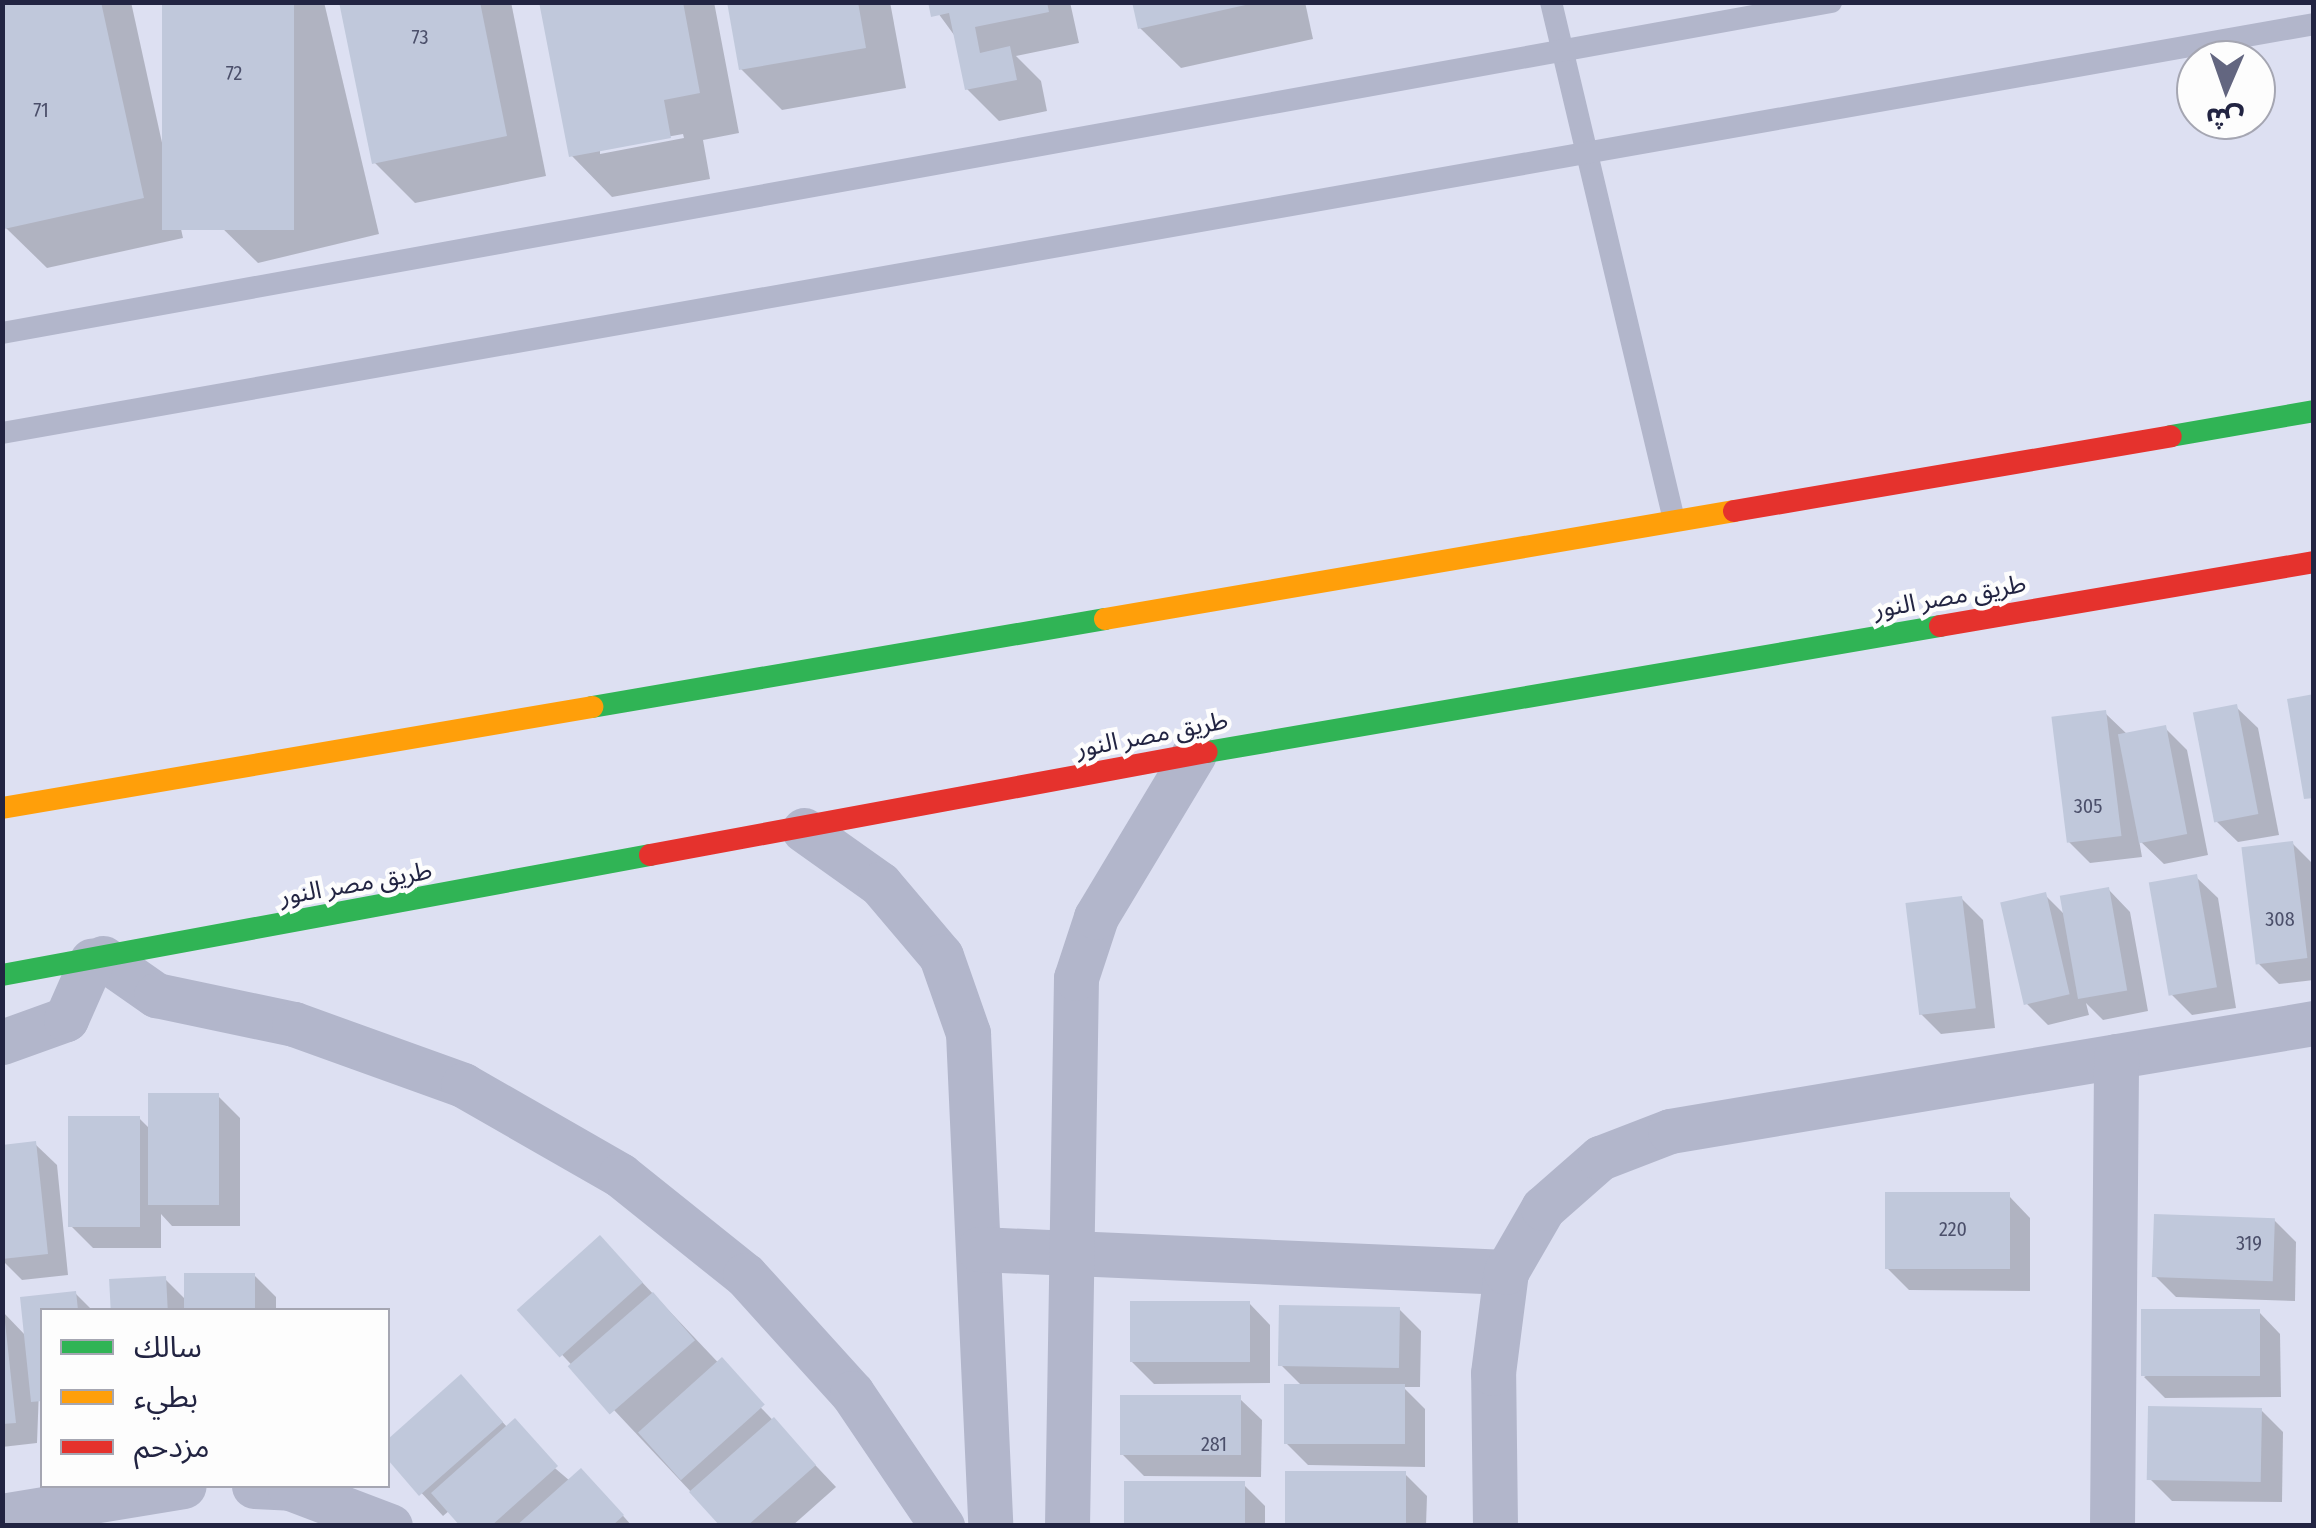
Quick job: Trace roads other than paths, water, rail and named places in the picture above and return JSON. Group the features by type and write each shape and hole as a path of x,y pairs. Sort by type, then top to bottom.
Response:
{"street":[{"path":"2,808 2314,411"},
{"name":"طريق مصر النور","path":"2,975 804,830 1194,754 2314,562"},
{"path":"1067,1526 1064,1250 1076,978 1096,917 1194,754"},
{"path":"804,830 880,884 940,956 968,1033 990,1526"},
{"path":"2,1042 66,1019 97,959 156,995 294,1024 463,1085 620,1175 758,1290 852,1393 942,1526"},
{"path":"1495,1526 1492,1374 1506,1272 1543,1208 1600,1158 1670,1131 2314,1023"},
{"path":"2112,1526 2116,1056"},
{"path":"979,1249 1506,1272"},
{"path":"2,1516 172,1488"},
{"path":"290,1488 390,1526"}],"lane":[{"path":"1551,2 1674,520"},
{"path":"2,333 1831,2"},
{"path":"2,433 2314,24"}]}
